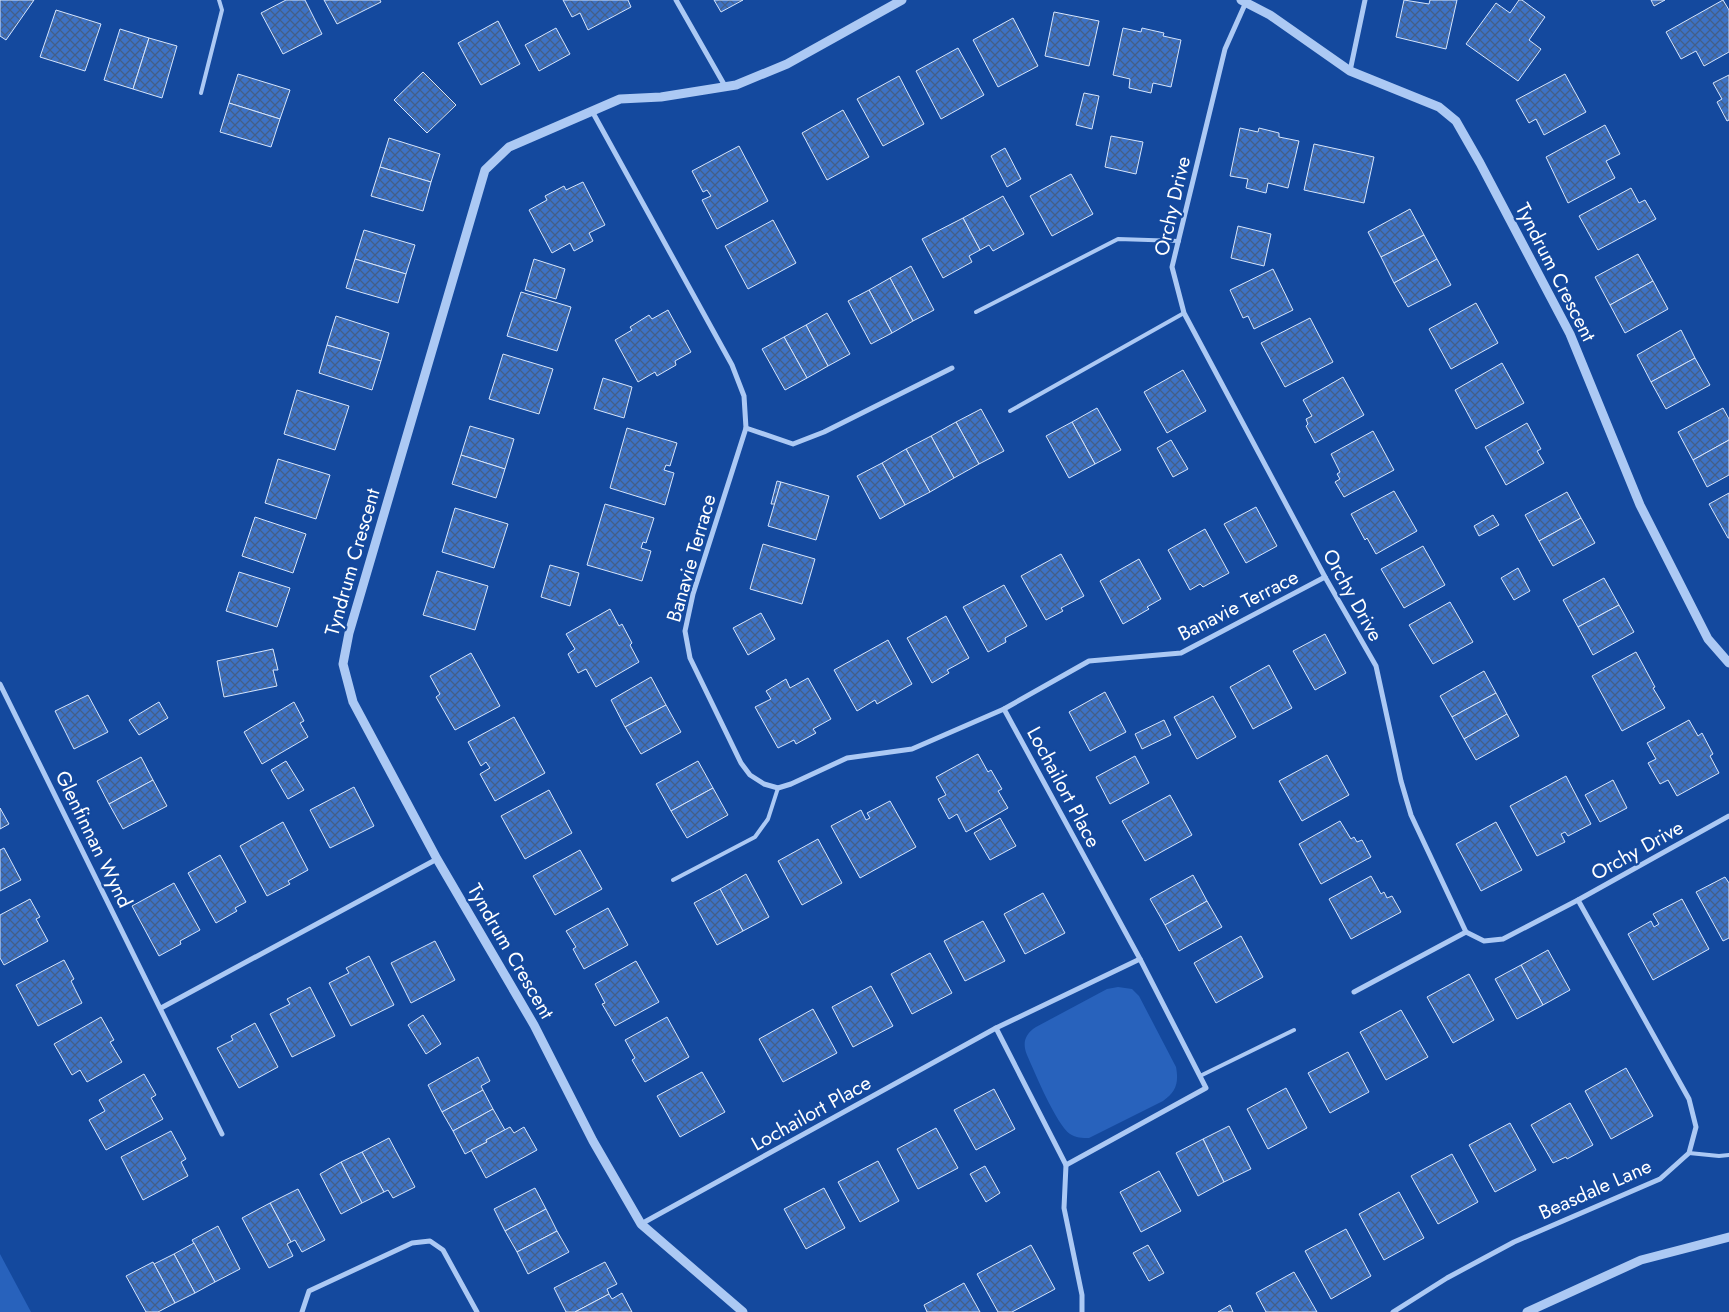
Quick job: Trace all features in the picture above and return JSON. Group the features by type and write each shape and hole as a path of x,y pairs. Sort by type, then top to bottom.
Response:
{"street":[{"path":"676,0 725,86"},
{"name":"Tyndrum Crescent","path":"738,1311 641,1224 593,1142 534,1025 437,858 354,702 343,664 349,633 485,170 508,147 620,99 661,97 736,85 787,64 902,0"},
{"path":"1350,71 1364,0"},
{"name":"Tyndrum Crescent","path":"1244,1 1270,16 1350,71 1439,107 1456,121 1570,334 1640,505 1708,639 1729,663"},
{"name":"Orchy Drive","path":"1244,1 1225,49 1172,267 1184,313 1325,577 1376,666 1411,815 1466,932 1484,941 1504,939 1729,816"},
{"name":"Banavie Terrace","path":"592,111 732,365 744,396 746,428 692,594 685,632 690,658 740,763 750,775 764,784 778,788 791,784 847,758 912,749 1004,709 1089,661 1181,653 1325,577"},
{"path":"746,428 793,444 824,432 952,368"},
{"name":"Glenfinnan Wynd","path":"0,684 222,1134"},
{"name":"Lochailort Place","path":"1004,709 1140,959 1200,1076"},
{"path":"161,1008 437,858"},
{"path":"1578,900 1689,1099 1696,1127 1689,1153"},
{"path":"1354,992 1466,932"},
{"name":"Lochailort Place","path":"641,1224 996,1028 1140,959"},
{"path":"996,1028 1066,1165 1064,1208 1082,1295 1082,1312"},
{"path":"1066,1165 1206,1088 1200,1076"},
{"name":"Beasdale Lane","path":"1393,1312 1447,1278 1514,1242 1660,1179 1689,1153"},
{"path":"1527,1312 1641,1260 1729,1237"},
{"path":"302,1312 309,1291 412,1244 430,1241 443,1250 477,1312"}],"lane":[{"path":"201,93 222,10 219,0"},
{"path":"976,312 1118,239 1179,242"},
{"path":"1010,410 1184,313"},
{"path":"674,880 754,837 768,818 778,788"},
{"path":"1200,1076 1294,1030"},
{"path":"1689,1153 1729,1155"}],"shaded area":[{"path":"1118,987 1132,989 1139,996 1176,1067 1176,1087 1163,1101 1089,1138 1077,1137 1070,1134 1064,1128 1052,1109 1027,1055 1026,1039 1029,1033 1036,1027 1107,989"},
{"path":"0,1254 31,1312 0,1312"}],"building":[{"path":"0,0 34,0 6,40 0,36"},
{"path":"286,0 305,0 322,34 283,54 261,13"},
{"path":"324,0 380,0 381,2 337,24"},
{"path":"563,0 628,0 631,7 588,30 580,13 572,17"},
{"path":"714,0 743,0 721,12"},
{"path":"1404,0 1429,4 1430,0 1457,0 1446,49 1396,37"},
{"path":"1519,0 1522,0 1545,17 1529,40 1541,49 1518,81 1466,44 1496,3 1510,13"},
{"path":"1651,0 1665,0 1654,6"},
{"path":"1723,0 1729,10 1729,52 1704,66 1696,51 1681,59 1666,32"},
{"path":"56,10 101,24 85,71 40,57"},
{"path":"1054,12 1099,21 1089,66 1045,56"},
{"path":"1013,18 1038,66 998,87 973,40"},
{"path":"498,21 520,64 481,85 458,43"},
{"path":"556,28 570,54 539,71 525,45"},
{"path":"1123,28 1141,32 1142,28 1164,33 1163,36 1181,40 1171,87 1153,83 1151,93 1129,88 1130,79 1113,75"},
{"path":"120,29 149,38 133,89 104,80"},
{"path":"149,38 177,46 162,98 133,89"},
{"path":"958,48 984,95 941,119 916,71"},
{"path":"423,72 456,105 427,133 394,100"},
{"path":"238,74 290,90 280,119 229,103"},
{"path":"1565,74 1586,112 1544,135 1536,119 1529,123 1516,100"},
{"path":"1729,75 1729,120 1727,121 1717,102 1722,99 1713,83"},
{"path":"899,76 924,124 883,146 857,99"},
{"path":"1084,93 1099,96 1092,129 1076,125"},
{"path":"229,103 280,119 271,147 220,132"},
{"path":"843,110 869,157 827,180 802,133"},
{"path":"1605,125 1620,154 1606,161 1615,178 1568,203 1546,157"},
{"path":"1240,128 1258,132 1259,128 1279,133 1279,137 1299,141 1288,188 1268,183 1266,193 1246,188 1248,179 1230,176"},
{"path":"1111,136 1143,142 1136,174 1105,167"},
{"path":"389,138 440,154 431,182 380,167"},
{"path":"1314,144 1374,157 1364,203 1304,190"},
{"path":"739,146 768,201 717,229 702,200 711,196 707,190 703,192 692,171"},
{"path":"1005,148 1021,179 1007,187 991,156"},
{"path":"380,167 431,182 423,211 371,196"},
{"path":"1071,174 1093,214 1052,236 1030,196"},
{"path":"583,182 605,225 589,233 593,241 574,251 570,243 552,253 529,210 547,200 545,196 564,186 566,190"},
{"path":"1631,188 1639,203 1645,200 1656,219 1598,250 1579,216"},
{"path":"1003,196 1024,234 993,251 989,245 980,250 963,218"},
{"path":"1410,209 1424,235 1381,257 1368,232"},
{"path":"963,218 980,250 969,256 972,262 943,278 922,239"},
{"path":"773,220 796,263 748,289 725,246"},
{"path":"1238,226 1271,234 1264,266 1231,258"},
{"path":"364,230 415,245 406,274 355,259"},
{"path":"1424,235 1437,259 1394,283 1381,257"},
{"path":"1638,254 1653,281 1610,305 1595,277"},
{"path":"355,259 406,274 398,303 346,288"},
{"path":"534,259 565,269 556,299 525,290"},
{"path":"1437,259 1451,285 1408,307 1394,283"},
{"path":"911,266 934,310 913,321 890,278"},
{"path":"1273,269 1293,310 1254,329 1248,316 1243,318 1230,290"},
{"path":"890,278 913,321 892,333 869,290"},
{"path":"1653,281 1668,309 1625,333 1610,305"},
{"path":"869,290 892,333 871,344 848,301"},
{"path":"521,292 571,307 557,351 507,336"},
{"path":"1476,303 1498,343 1451,369 1429,329"},
{"path":"668,310 691,352 675,361 676,365 657,376 655,372 638,382 615,340 632,330 630,327 649,315 652,319"},
{"path":"827,313 850,354 828,366 806,325"},
{"path":"336,316 389,333 381,361 327,345"},
{"path":"1310,318 1333,362 1285,387 1261,343"},
{"path":"806,325 828,366 807,378 784,337"},
{"path":"1681,330 1695,358 1651,382 1637,355"},
{"path":"784,337 807,378 785,390 762,349"},
{"path":"327,345 381,361 372,390 319,373"},
{"path":"503,354 553,369 539,414 489,399"},
{"path":"1695,358 1710,385 1666,409 1651,382"},
{"path":"1502,363 1524,403 1476,429 1455,390"},
{"path":"1183,370 1206,411 1167,433 1144,392"},
{"path":"1343,377 1364,415 1315,443 1306,426 1308,424 1306,419 1312,416 1303,400"},
{"path":"603,378 632,387 624,418 594,409"},
{"path":"297,390 349,406 335,450 284,434"},
{"path":"1097,408 1121,450 1095,464 1072,422"},
{"path":"1723,408 1729,419 1729,440 1693,460 1678,432"},
{"path":"981,409 1004,451 979,464 956,422"},
{"path":"956,422 979,464 954,478 931,436"},
{"path":"1072,422 1095,464 1069,478 1046,436"},
{"path":"1527,423 1541,449 1537,451 1544,463 1506,485 1485,447"},
{"path":"470,426 514,439 505,469 461,455"},
{"path":"627,428 677,443 670,466 666,465 664,470 674,473 665,505 610,488"},
{"path":"1373,431 1394,470 1344,497 1335,482 1340,479 1337,474 1340,472 1331,454"},
{"path":"931,436 954,478 930,492 906,449"},
{"path":"1171,440 1188,469 1173,477 1157,448"},
{"path":"1729,440 1729,475 1707,487 1693,460"},
{"path":"906,449 930,492 905,505 882,463"},
{"path":"461,455 505,469 496,498 452,484"},
{"path":"278,459 330,475 316,519 265,503"},
{"path":"882,463 905,505 880,519 857,476"},
{"path":"777,481 781,482 775,504 771,504"},
{"path":"781,482 829,496 816,540 768,526"},
{"path":"1394,491 1417,531 1376,554 1367,538 1365,540 1351,514"},
{"path":"1567,492 1581,518 1539,541 1525,515"},
{"path":"1729,493 1729,538 1728,538 1709,504"},
{"path":"605,504 654,518 646,543 643,542 641,548 651,551 642,581 587,565"},
{"path":"1256,507 1277,546 1246,563 1224,524"},
{"path":"455,508 508,524 494,568 442,552"},
{"path":"1493,515 1499,525 1479,536 1474,526"},
{"path":"255,517 306,534 293,573 242,556"},
{"path":"1581,518 1595,543 1553,566 1539,541"},
{"path":"1205,529 1229,573 1203,587 1200,584 1190,590 1168,550"},
{"path":"763,544 815,559 802,604 750,589"},
{"path":"1423,546 1445,585 1404,608 1381,569"},
{"path":"1061,554 1084,596 1061,608 1063,611 1046,620 1021,576"},
{"path":"1139,559 1161,599 1147,607 1149,609 1123,624 1100,581"},
{"path":"550,565 579,573 570,606 541,597"},
{"path":"1518,568 1530,591 1514,600 1501,578"},
{"path":"437,571 488,586 475,630 423,615"},
{"path":"239,572 290,588 277,627 226,611"},
{"path":"1604,578 1619,605 1578,627 1563,600"},
{"path":"1004,585 1027,626 1005,638 1006,642 988,652 963,607"},
{"path":"1450,602 1473,642 1433,664 1409,625"},
{"path":"1619,605 1634,632 1593,655 1578,627"},
{"path":"610,609 619,626 622,624 639,662 596,687 586,669 578,673 568,654 575,649 566,634"},
{"path":"761,613 775,639 748,655 733,628"},
{"path":"946,616 969,658 947,670 949,673 932,683 907,638"},
{"path":"1325,634 1346,673 1315,690 1293,651"},
{"path":"888,640 912,684 877,704 875,700 857,711 834,670"},
{"path":"273,649 278,670 273,670 277,686 224,697 217,661"},
{"path":"1636,652 1665,708 1622,731 1592,676"},
{"path":"471,653 500,706 455,730 436,697 440,694 430,676"},
{"path":"1269,665 1292,708 1253,729 1230,687"},
{"path":"1484,671 1496,693 1452,717 1440,696"},
{"path":"651,677 666,705 625,727 611,700"},
{"path":"808,678 831,719 813,729 816,733 796,744 794,740 778,748 755,707 771,699 766,691 786,679 790,688"},
{"path":"1105,692 1126,732 1090,751 1069,712"},
{"path":"1496,693 1507,714 1464,739 1452,717"},
{"path":"88,695 108,732 74,749 55,711"},
{"path":"1213,696 1236,737 1197,759 1174,717"},
{"path":"159,702 168,718 139,735 129,720"},
{"path":"294,702 304,721 300,723 308,737 262,764 244,732"},
{"path":"666,705 681,732 641,754 625,727"},
{"path":"1507,714 1519,736 1476,760 1464,739"},
{"path":"514,717 545,773 495,801 480,774 490,768 486,762 481,766 468,742"},
{"path":"1164,720 1171,735 1142,749 1135,734"},
{"path":"1689,720 1698,736 1702,733 1713,754 1710,756 1719,773 1677,796 1668,780 1660,784 1648,763 1656,759 1647,743"},
{"path":"978,754 988,772 991,770 1002,789 998,791 1008,808 966,832 957,814 949,819 938,799 946,795 936,777"},
{"path":"1327,755 1349,795 1302,821 1279,781"},
{"path":"1135,756 1149,783 1110,804 1096,777"},
{"path":"141,757 153,780 109,804 97,781"},
{"path":"286,761 304,790 288,799 271,770"},
{"path":"698,761 713,788 671,811 656,784"},
{"path":"1566,776 1591,824 1568,836 1565,832 1561,834 1565,842 1537,856 1510,806"},
{"path":"153,780 167,806 123,829 109,804"},
{"path":"1613,780 1627,808 1600,822 1585,795"},
{"path":"354,787 374,826 330,848 310,810"},
{"path":"713,788 728,815 687,838 671,811"},
{"path":"549,790 572,833 525,859 501,816"},
{"path":"1170,795 1192,835 1145,861 1122,821"},
{"path":"890,801 916,847 860,878 831,826 861,810 866,820 870,818 867,813"},
{"path":"0,808 9,824 0,829"},
{"path":"1000,818 1016,846 990,860 974,833"},
{"path":"1340,821 1351,839 1354,837 1357,842 1362,840 1371,857 1321,884 1299,844"},
{"path":"283,822 308,870 288,881 290,884 267,896 240,846"},
{"path":"1496,822 1522,870 1481,891 1456,844"},
{"path":"818,839 842,883 802,905 778,861"},
{"path":"4,848 21,880 0,891 0,850"},
{"path":"580,850 602,889 555,915 533,876"},
{"path":"220,855 246,902 235,908 237,911 216,923 188,873"},
{"path":"746,874 769,917 743,931 720,889"},
{"path":"1193,875 1207,901 1165,925 1150,899"},
{"path":"1371,876 1381,894 1384,892 1387,898 1392,896 1401,912 1351,939 1329,899"},
{"path":"1725,877 1729,883 1729,938 1723,941 1696,892"},
{"path":"174,883 200,930 180,941 181,944 159,956 132,906"},
{"path":"720,889 743,931 717,945 694,903"},
{"path":"1043,893 1065,933 1025,954 1004,914"},
{"path":"30,899 40,917 36,919 48,941 4,965 0,958 0,915"},
{"path":"1682,899 1709,949 1653,980 1628,934 1651,921 1654,927 1659,924 1653,914"},
{"path":"1207,901 1222,927 1179,951 1165,925"},
{"path":"608,908 628,945 584,969 573,949 576,947 566,931"},
{"path":"983,921 1005,961 965,981 944,941"},
{"path":"1241,936 1263,977 1216,1003 1194,963"},
{"path":"435,941 455,980 411,1003 391,963"},
{"path":"1548,950 1570,990 1543,1005 1521,965"},
{"path":"930,953 952,993 912,1014 891,974"},
{"path":"369,956 394,1005 351,1026 329,983 349,973 346,968"},
{"path":"64,960 74,979 71,981 82,1003 38,1026 16,985"},
{"path":"636,961 659,1002 615,1026 602,1004 605,1003 595,984"},
{"path":"1521,965 1543,1005 1517,1019 1495,979"},
{"path":"1469,974 1494,1020 1453,1043 1427,997"},
{"path":"871,986 893,1026 853,1047 832,1007"},
{"path":"310,987 335,1036 292,1057 270,1014 290,1004 287,999"},
{"path":"813,1009 837,1053 783,1082 759,1039"},
{"path":"1401,1010 1428,1057 1386,1080 1360,1032"},
{"path":"423,1015 441,1044 426,1054 408,1025"},
{"path":"101,1017 114,1040 110,1042 122,1062 87,1082 80,1070 72,1075 54,1044"},
{"path":"667,1017 689,1057 645,1082 632,1060 635,1058 625,1040"},
{"path":"255,1023 278,1067 239,1088 217,1048 233,1040 231,1036"},
{"path":"1348,1052 1369,1092 1330,1113 1308,1073"},
{"path":"478,1057 490,1081 481,1086 483,1090 442,1112 428,1085"},
{"path":"1626,1068 1653,1116 1611,1139 1585,1091"},
{"path":"702,1072 725,1112 680,1137 657,1096"},
{"path":"144,1074 156,1095 151,1098 163,1119 106,1150 89,1120 105,1111 99,1100"},
{"path":"1286,1088 1307,1128 1268,1149 1247,1109"},
{"path":"994,1089 1015,1129 976,1150 954,1110"},
{"path":"483,1090 493,1109 453,1131 442,1112"},
{"path":"1570,1103 1593,1145 1567,1159 1566,1157 1553,1163 1531,1125"},
{"path":"493,1109 505,1130 465,1154 453,1131"},
{"path":"1510,1123 1536,1170 1495,1192 1469,1145"},
{"path":"1229,1126 1251,1169 1224,1182 1203,1139"},
{"path":"510,1127 514,1133 524,1127 537,1150 486,1178 471,1150"},
{"path":"936,1128 958,1168 918,1189 897,1149"},
{"path":"171,1131 186,1159 181,1162 188,1176 143,1200 121,1157"},
{"path":"389,1138 415,1187 393,1198 388,1190 384,1192 362,1152"},
{"path":"1203,1139 1224,1182 1198,1196 1176,1153"},
{"path":"362,1152 384,1192 362,1203 341,1162"},
{"path":"1452,1154 1478,1202 1438,1224 1411,1176"},
{"path":"878,1161 899,1201 860,1222 838,1182"},
{"path":"341,1162 362,1203 341,1214 320,1174"},
{"path":"985,1166 1000,1193 986,1202 970,1174"},
{"path":"1159,1171 1181,1211 1141,1232 1120,1192"},
{"path":"535,1188 546,1209 505,1231 494,1209"},
{"path":"824,1188 845,1228 806,1249 784,1209"},
{"path":"298,1189 325,1240 302,1252 295,1240 291,1242 270,1203"},
{"path":"1399,1192 1424,1238 1384,1260 1359,1214"},
{"path":"270,1203 291,1242 287,1244 293,1256 269,1268 242,1218"},
{"path":"546,1209 557,1231 517,1252 505,1231"},
{"path":"218,1226 240,1269 215,1282 192,1240"},
{"path":"1346,1229 1371,1276 1331,1299 1305,1251"},
{"path":"557,1231 569,1252 528,1274 517,1252"},
{"path":"194,1243 215,1282 195,1293 174,1254"},
{"path":"1031,1245 1055,1289 1012,1312 998,1312 977,1274"},
{"path":"1148,1245 1164,1273 1149,1281 1133,1253"},
{"path":"174,1254 195,1293 175,1303 154,1264"},
{"path":"153,1262 175,1303 158,1312 146,1312 126,1276"},
{"path":"605,1262 617,1284 607,1289 609,1294 575,1312 566,1312 554,1288"},
{"path":"1294,1272 1317,1312 1266,1312 1256,1293"},
{"path":"964,1283 980,1312 927,1312 924,1305"},
{"path":"622,1293 632,1312 575,1312 609,1294 612,1299"},
{"path":"1230,1305 1233,1312 1218,1312"}]}
